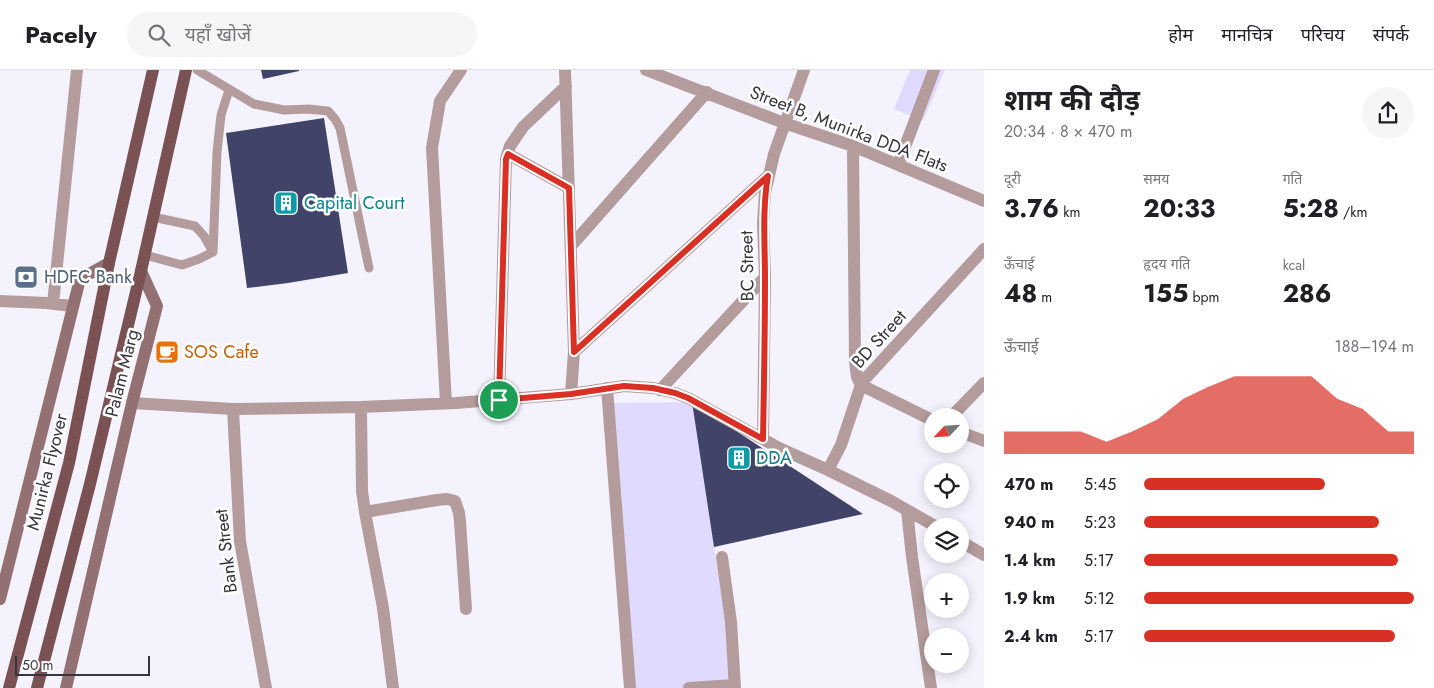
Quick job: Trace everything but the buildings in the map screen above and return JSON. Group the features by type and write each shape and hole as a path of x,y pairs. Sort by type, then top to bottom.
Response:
{"main road":[{"path":"0,599 72,306 80,279 109,263 153,70"},
{"path":"37,688 90,484 145,254 186,70"},
{"name":"Munirka Flyover","path":"9,688 69,463 109,263"},
{"name":"Palam Marg","path":"66,688 132,403 157,306 141,271"}],"street":[{"path":"53,304 77,70"},
{"path":"446,403 432,148 440,101 461,70"},
{"path":"565,70 574,352 571,394"},
{"name":"Street B, Munirka DDA Flats","path":"646,70 784,123 853,146 984,201"},
{"name":"BC Street","path":"763,439 765,277 763,223 765,193 774,154 804,70"},
{"path":"898,165 934,70"},
{"path":"499,400 506,159 510,146 523,128 566,86"},
{"path":"571,246 707,92"},
{"path":"853,146 855,362 857,377 861,385 924,416"},
{"path":"508,154 569,188"},
{"path":"574,352 768,176"},
{"name":"BD Street","path":"828,470 842,445 861,385 872,370 976,259 984,248"},
{"path":"660,390 765,277"},
{"path":"0,301 72,306"},
{"path":"960,408 984,383"},
{"path":"132,403 233,409 361,407 499,400 634,386 653,388 688,398 779,448 828,470 924,520"},
{"path":"607,388 630,688"},
{"path":"361,407 361,462 365,512 383,608 393,688"},
{"name":"Bank Street","path":"233,409 242,558 266,688"},
{"path":"969,435 984,441"},
{"path":"365,512 437,500 447,499 455,501 460,522 466,609"},
{"path":"907,510 931,688"},
{"path":"969,546 984,555"},
{"path":"689,688 735,686 722,557"}],"lane":[{"path":"197,70 246,100 263,107 284,110 308,109 328,111 335,119 340,128 369,268"},
{"path":"213,252 217,147 222,115 230,90"},
{"path":"153,217 195,226 204,236 213,252"},
{"path":"145,254 182,265 213,252"}],"shaded area":[{"path":"910,70 945,70 923,121 894,109"},
{"path":"692,402 735,685 689,688 630,688 610,403"}],"place":[{"name":"Capital Court","path":"286,203"},
{"name":"HDFC Bank","path":"26,277"},
{"name":"SOS Cafe","path":"167,352"},
{"name":"DDA","path":"739,458"}],"route":[{"path":"508,154 569,188 574,352 768,176 763,223 765,277 763,439 688,398 653,388 624,386 571,394 499,400 506,159 508,154"}]}
